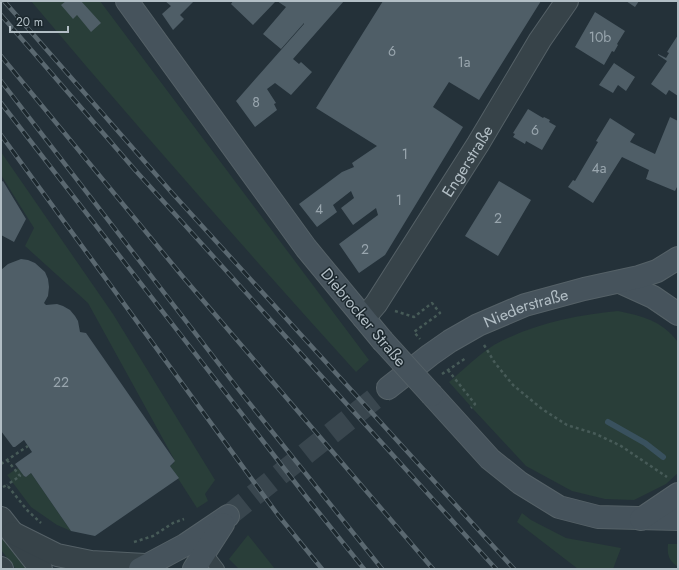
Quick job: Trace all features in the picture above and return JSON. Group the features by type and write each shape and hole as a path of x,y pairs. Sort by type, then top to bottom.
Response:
{"main road":[{"name":"Diebrocker Straße","path":"127,1 306,248 370,311 382,340 490,459 520,483 559,507 598,517 678,519"},
{"name":"Niederstraße","path":"388,388 450,341 478,325 525,305 584,289 620,282 675,263"},
{"path":"620,282 654,297 678,314"},
{"path":"640,519 674,487"},
{"path":"640,519 678,504"},
{"path":"142,567 184,545 228,516 200,560"},
{"path":"170,569 184,545"}],"street":[{"name":"Engerstraße","path":"370,311 478,144 540,40 567,1"},
{"path":"7,525 56,555 91,562 142,567"},
{"path":"7,525 41,569"}],"lane":[{"path":"200,560 218,569"}],"path":[{"path":"370,311 414,317 432,303 440,312 414,332 420,339"},
{"path":"478,350 490,342"},
{"path":"484,345 495,363 513,385 542,409 567,425 596,434 621,446 674,487"},
{"path":"442,374 472,354"},
{"path":"448,370 475,404"},
{"path":"1,464 28,446"},
{"path":"3,486 20,476 7,460"},
{"path":"7,485 27,510 46,525"},
{"path":"133,543 153,536 173,523 186,518"}],"green space":[{"path":"31,1 100,1 369,360 356,372 192,188"},
{"path":"1,152 113,314 215,480 205,494 208,501 197,508 170,466 174,463 174,459 88,303 25,246 34,228 1,175"},
{"path":"618,311 644,317 659,324 678,342 678,473 666,484 634,500 605,499 572,491 526,466 449,382 482,353 494,345 524,331 570,318"},
{"path":"18,468 25,477 31,473 71,531 57,525 31,507 7,475"},
{"path":"522,513 531,520 566,538 621,548 613,569 578,569 517,522"},
{"path":"1,533 29,569 16,569 1,550"},
{"path":"248,535 275,569 239,569 229,559"},
{"path":"668,544 678,544 678,567 669,557"}],"building":[{"path":"66,1 81,1 101,23 91,32 77,15 73,19 61,5"},
{"path":"165,1 194,1 180,15 184,19 173,30 162,14 171,6"},
{"path":"233,1 275,2 253,25 231,4"},
{"path":"277,1 344,1 293,59 299,64 301,62 312,72 291,95 275,83 267,89 276,103 274,104 277,110 255,127 236,101 304,24 281,49 263,34 286,7"},
{"path":"383,1 541,1 479,100 449,82 433,107 463,127 385,255 359,273 339,244 378,215 376,208 353,225 341,208 354,198 351,191 333,205 337,212 317,227 299,204 342,172 354,167 352,163 377,146 316,108"},
{"path":"626,1 639,1 635,7"},
{"path":"595,12 625,31 614,52 612,51 604,65 575,47"},
{"path":"678,35 678,96 669,90 666,95 651,84 667,61 658,54 666,58 669,53 667,52"},
{"path":"614,63 635,77 626,91 618,85 613,93 599,85"},
{"path":"528,109 543,118 544,117 550,120 549,122 556,126 542,150 526,141 525,144 513,137 515,134 513,133"},
{"path":"670,117 678,121 678,185 675,191 646,179 649,170 622,157 593,203 568,187 573,180 575,181 610,118 635,134 630,142 655,154"},
{"path":"3,181 26,219 14,242 1,235 1,182"},
{"path":"499,181 531,200 498,256 465,236"},
{"path":"21,259 35,263 45,272 49,287 48,296 44,303 46,305 57,304 63,306 70,310 75,316 78,321 80,332 86,333 175,461 170,466 179,478 95,536 71,531 31,473 26,477 24,476 15,464 32,452 24,440 13,447 1,431 1,270 8,264"}],"waterway":[{"path":"608,422 645,443 663,457"}],"tunnel":[{"path":"228,516 388,388"}],"railway":[{"path":"4,1 173,194 514,569"},
{"path":"1,15 135,170 496,569"},
{"path":"1,56 183,277 433,569"},
{"path":"1,81 239,390 382,569"},
{"path":"1,103 304,494 364,569"},
{"path":"1,135 278,515 322,569"}]}
